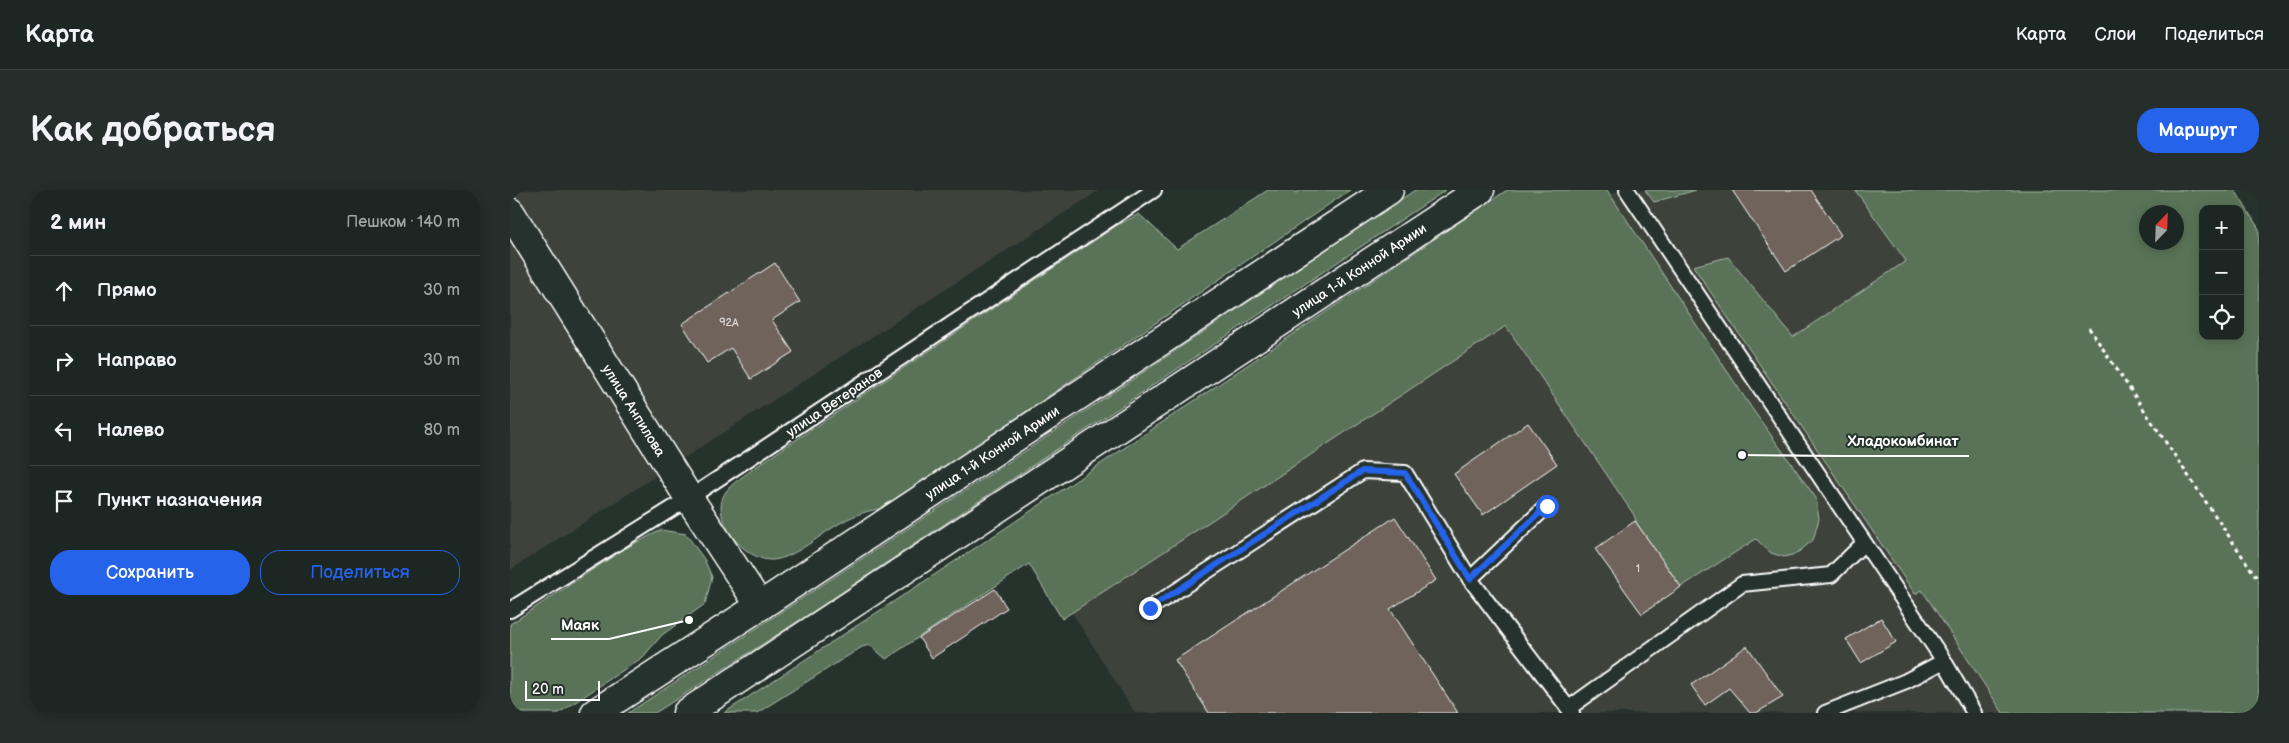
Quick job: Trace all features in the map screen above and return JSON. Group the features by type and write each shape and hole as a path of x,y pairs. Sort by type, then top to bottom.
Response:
{"main road":[{"name":"улица 1-й Конной Армии","path":"595,713 1389,190"},
{"name":"улица 1-й Конной Армии","path":"687,713 1480,190"},
{"name":"улица Анпилова","path":"510,212 689,498 760,606"}],"lane":[{"name":"улица Ветеранов","path":"510,610 689,498 1154,190"},
{"path":"1627,190 1944,661 1974,713"},
{"path":"1150,608 1362,471 1405,473 1470,579 1571,710 1742,584 1832,575 1864,543"},
{"path":"1470,579 1547,506"},
{"path":"1825,713 1906,681 1944,661"}],"path":[{"path":"2089,328 2259,581"}],"shaded area":[{"path":"510,190 1100,190 510,570"},
{"path":"1619,190 2207,190 2204,205 2199,205 2199,340 2244,340 2244,321 2259,265 2259,713 1135,713 1048,574"}],"green space":[{"path":"1268,190 1292,190 1296,193 1301,190 1350,190 885,508 868,511 842,522 790,555 773,560 763,559 742,547 726,526 722,515 721,503 725,493 735,482 1116,226 1139,214 1177,249"},
{"path":"1415,190 1446,190 811,613 655,713 628,713 1057,430"},
{"path":"1507,190 1607,190 1753,410 1816,498 1819,519 1813,540 1796,554 1784,557 1771,553 1756,539 1681,587 1506,326 1062,619 1029,564 886,659 870,645 862,647 757,713 724,713 1004,529"},
{"path":"1645,190 1696,190 1654,202"},
{"path":"1855,190 2235,190 2259,229 2259,709 2252,713 2003,713 1922,590 1915,594 1693,266 1728,257 1793,337 1906,261"},
{"path":"661,530 686,534 704,559 712,577 705,604 662,635 643,657 559,713 510,713 510,624 624,549"}],"building":[{"path":"1732,190 1811,190 1841,235 1786,271"},
{"path":"775,263 800,302 772,320 793,352 751,379 731,348 707,363 682,324"},
{"path":"1528,423 1557,464 1483,515 1454,474"},
{"path":"1395,517 1436,580 1390,609 1458,713 1209,713 1175,660"},
{"path":"1635,521 1681,587 1642,614 1595,549"},
{"path":"995,589 1007,608 932,658 919,638"},
{"path":"1881,618 1896,642 1861,663 1846,639"},
{"path":"1747,646 1783,697 1756,713 1750,713 1729,688 1705,705 1691,685"}],"place":[{"name":"Хладокомбинат","path":"1742,455"},
{"name":"Маяк","path":"689,620"}],"route":[{"path":"1150,608 1362,471 1405,473 1470,579 1547,506"}]}
